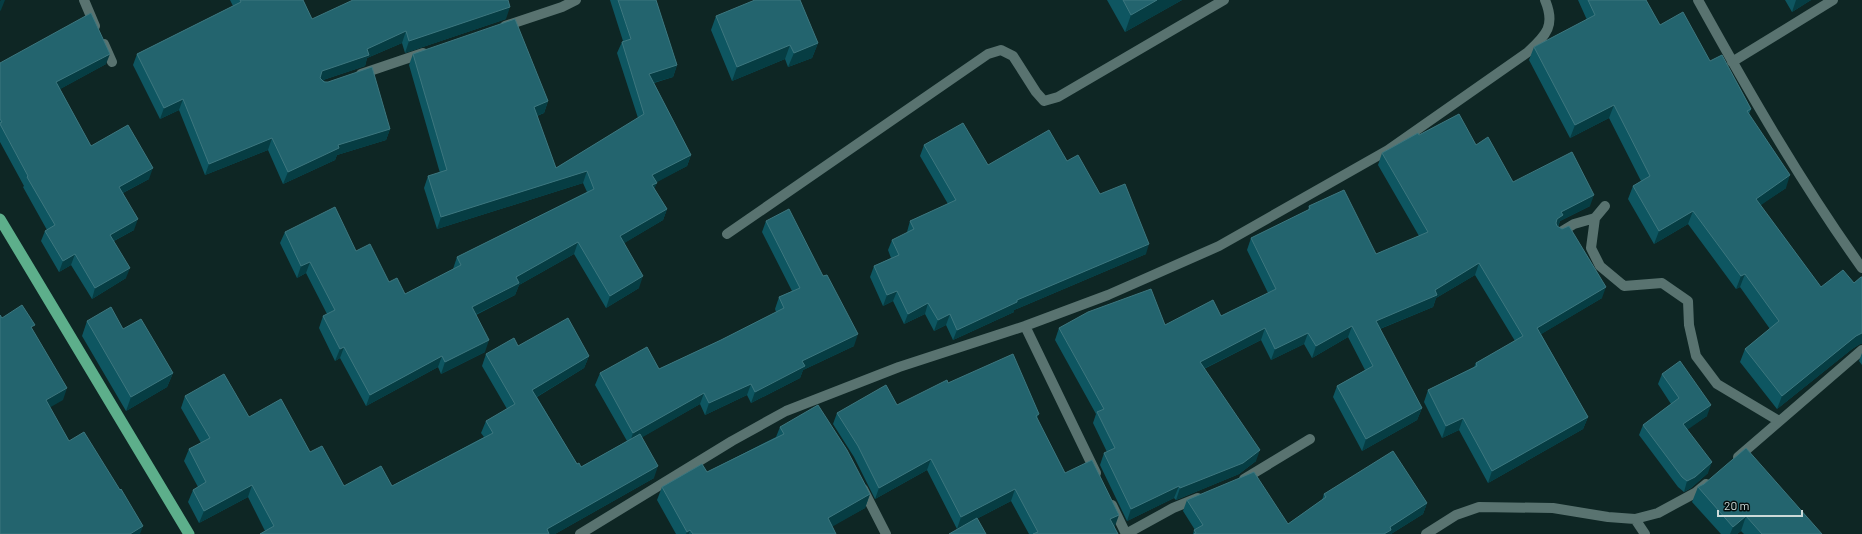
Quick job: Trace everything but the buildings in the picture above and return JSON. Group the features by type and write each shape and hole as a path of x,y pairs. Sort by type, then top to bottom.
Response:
{"highway":[{"path":"0,219 76,343 189,534"}],"street":[{"path":"84,0 112,62"},
{"path":"496,29 562,7 576,0"},
{"path":"727,234 988,54 1001,50 1013,56 1036,92 1044,101 1058,97 1224,0"},
{"path":"580,534 732,441 786,411 812,404 898,367 1025,326 1108,295 1219,246 1388,150 1528,52 1546,35 1550,20 1545,0"},
{"path":"1698,0 1732,62 1824,215 1862,268"},
{"path":"1732,62 1833,0"},
{"path":"351,78 430,51"},
{"path":"1605,206 1595,218 1591,248 1600,266 1624,286 1662,283 1688,301 1689,325 1696,356 1717,384 1779,421"},
{"path":"1558,234 1574,224 1595,218"},
{"path":"1025,326 1102,485"},
{"path":"1731,462 1862,350"},
{"path":"1236,483 1310,440"},
{"path":"1426,534 1456,515 1479,507 1553,508 1608,517 1635,519 1658,513 1695,493 1713,478"},
{"path":"858,480 886,534"},
{"path":"1109,499 1126,534 1173,508 1208,494"},
{"path":"1635,519 1645,534"}]}
